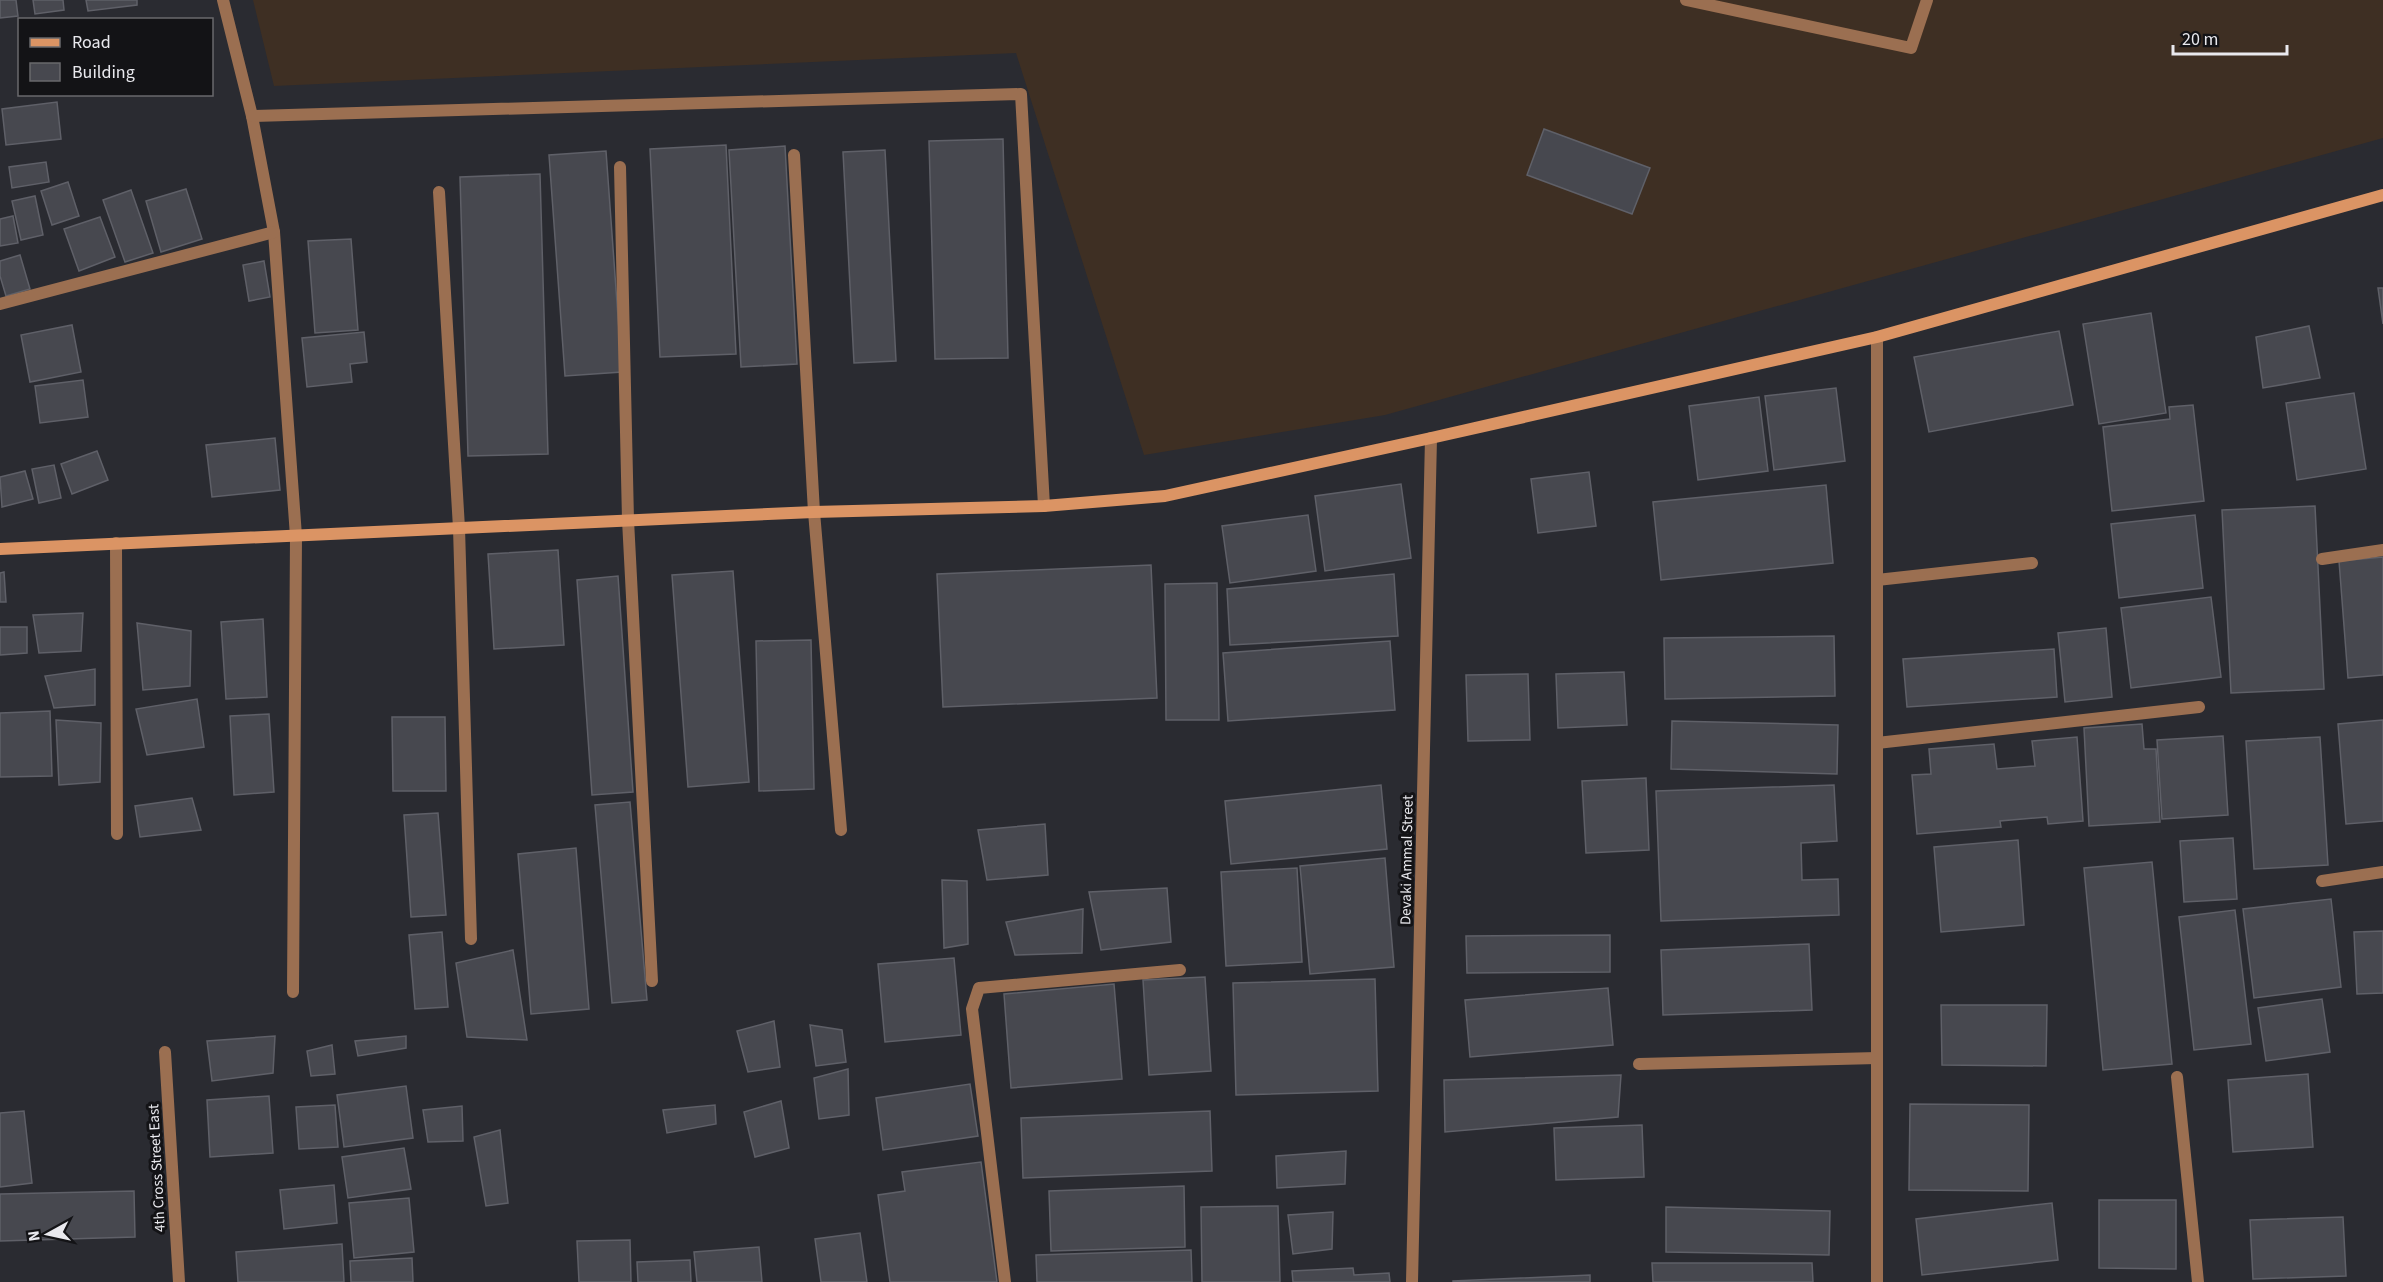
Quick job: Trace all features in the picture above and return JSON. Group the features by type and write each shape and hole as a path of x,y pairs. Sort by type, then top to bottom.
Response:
{"street":[{"path":"223,0 252,116 274,232 296,536 293,992"},
{"path":"1686,0 1911,48 1927,0"},
{"path":"252,116 1021,94 1044,506"},
{"path":"794,155 814,512 841,830"},
{"path":"620,167 628,520 652,981"},
{"path":"439,192 459,528 471,939"},
{"path":"0,549 814,512 1044,506 1166,496 1877,337 2383,195"},
{"path":"0,304 274,232"},
{"path":"1877,337 1877,1282"},
{"name":"Devaki Ammal Street","path":"1412,1282 1431,438"},
{"path":"116,543 117,834"},
{"path":"2322,559 2383,550"},
{"path":"1877,580 2032,563"},
{"path":"1877,743 2199,707"},
{"path":"2322,881 2383,872"},
{"path":"1005,1282 972,1009 979,988 1180,970"},
{"name":"4th Cross Street East","path":"165,1052 179,1282"},
{"path":"1639,1064 1877,1058"},
{"path":"2177,1077 2198,1282"}],"shaded area":[{"path":"253,0 2383,0 2383,138 1385,415 1144,455 1016,53 274,86"}],"building":[{"path":"0,0 16,0 18,16 0,18"},
{"path":"33,0 63,0 64,10 35,14"},
{"path":"86,0 137,0 137,5 88,11"},
{"path":"57,102 61,139 6,145 2,109"},
{"path":"1544,129 1650,168 1632,214 1527,175"},
{"path":"1003,139 1008,358 935,359 929,141"},
{"path":"726,145 736,354 660,357 650,149"},
{"path":"785,146 797,364 741,367 729,150"},
{"path":"885,150 896,361 854,363 843,152"},
{"path":"606,151 622,372 565,376 549,155"},
{"path":"46,162 49,182 12,188 9,167"},
{"path":"540,174 548,454 468,456 460,177"},
{"path":"68,182 79,216 52,225 41,191"},
{"path":"186,189 202,239 161,252 146,201"},
{"path":"131,190 153,253 125,262 103,200"},
{"path":"35,196 43,235 21,240 12,201"},
{"path":"13,216 18,243 0,246 0,219"},
{"path":"100,217 115,257 79,271 64,229"},
{"path":"351,239 358,330 315,333 308,241"},
{"path":"20,255 30,289 6,296 0,276 0,261"},
{"path":"264,261 270,297 249,301 243,265"},
{"path":"2378,288 2383,288 2383,324"},
{"path":"2151,313 2166,413 2099,424 2083,324"},
{"path":"72,325 81,372 30,382 21,335"},
{"path":"2309,326 2320,378 2263,388 2256,337"},
{"path":"2059,331 2073,405 1929,432 1914,357"},
{"path":"364,332 367,362 350,364 352,382 307,387 302,338"},
{"path":"83,380 88,417 40,423 35,386"},
{"path":"1836,388 1845,461 1774,470 1765,396"},
{"path":"2354,393 2366,469 2297,480 2286,403"},
{"path":"1759,397 1768,471 1698,480 1689,406"},
{"path":"2193,405 2204,501 2112,511 2103,427 2170,419 2169,407"},
{"path":"275,438 280,490 212,497 206,445"},
{"path":"97,451 108,480 72,494 61,464"},
{"path":"54,465 61,498 39,503 32,469"},
{"path":"25,471 33,499 2,507 0,477"},
{"path":"1589,472 1596,526 1538,533 1531,479"},
{"path":"1401,484 1411,558 1325,571 1315,496"},
{"path":"1826,485 1833,563 1661,580 1653,502"},
{"path":"2315,506 2324,689 2231,693 2222,510"},
{"path":"1308,515 1316,571 1230,583 1222,526"},
{"path":"2195,515 2203,588 2119,598 2111,524"},
{"path":"558,550 564,645 494,649 488,554"},
{"path":"2383,557 2383,675 2348,678 2339,561"},
{"path":"1151,565 1157,698 943,707 937,574"},
{"path":"733,571 749,782 688,787 672,575"},
{"path":"4,572 6,602 0,602 0,573"},
{"path":"1394,574 1398,636 1230,645 1227,589"},
{"path":"618,576 633,792 592,795 577,580"},
{"path":"1217,583 1219,720 1166,720 1165,584"},
{"path":"2211,597 2221,677 2131,688 2121,608"},
{"path":"83,613 81,651 39,653 33,615"},
{"path":"263,619 267,697 226,699 221,622"},
{"path":"137,623 191,631 190,686 143,690"},
{"path":"0,627 27,627 27,653 0,655"},
{"path":"2106,628 2112,697 2065,702 2058,633"},
{"path":"1834,636 1835,696 1665,699 1664,638"},
{"path":"811,640 814,789 759,791 756,641"},
{"path":"1390,641 1395,710 1228,721 1223,653"},
{"path":"2054,649 2057,697 1907,707 1903,659"},
{"path":"95,669 95,705 54,708 45,676"},
{"path":"1624,672 1627,725 1558,728 1556,674"},
{"path":"1528,674 1530,740 1468,741 1466,675"},
{"path":"197,699 204,747 147,755 136,709"},
{"path":"50,711 52,776 0,777 0,713"},
{"path":"269,714 274,792 234,795 230,716"},
{"path":"392,717 445,717 446,791 393,791"},
{"path":"56,720 101,723 100,782 59,785"},
{"path":"2383,720 2383,821 2346,824 2338,724"},
{"path":"1672,721 1838,725 1837,774 1671,769"},
{"path":"2142,724 2144,749 2156,749 2160,822 2089,826 2084,728"},
{"path":"2223,736 2228,815 2162,819 2157,740"},
{"path":"2077,737 2083,821 2048,824 2047,817 2000,821 2001,827 1917,834 1912,775 1931,774 1929,749 1994,744 1997,769 2035,766 2032,741"},
{"path":"2320,737 2328,865 2254,869 2246,741"},
{"path":"1646,778 1649,850 1586,853 1582,781"},
{"path":"1381,785 1387,849 1231,864 1225,801"},
{"path":"1834,785 1837,841 1801,843 1802,880 1838,879 1839,915 1661,921 1656,791"},
{"path":"192,798 201,830 140,837 135,806"},
{"path":"630,802 647,1000 612,1003 595,805"},
{"path":"438,813 446,915 411,917 404,815"},
{"path":"1045,824 1048,875 987,880 978,830"},
{"path":"2233,838 2237,899 2184,902 2180,841"},
{"path":"2018,840 2024,925 1941,932 1934,847"},
{"path":"576,848 589,1009 531,1014 518,854"},
{"path":"1385,858 1394,967 1310,974 1300,866"},
{"path":"2152,862 2172,1064 2103,1070 2084,868"},
{"path":"1297,868 1302,962 1226,966 1221,872"},
{"path":"942,880 967,881 968,944 944,948"},
{"path":"1167,888 1171,942 1101,950 1089,892"},
{"path":"2331,899 2341,987 2254,998 2243,909"},
{"path":"1083,909 1082,953 1015,955 1006,922"},
{"path":"2235,910 2251,1044 2194,1050 2179,917"},
{"path":"2383,931 2383,993 2357,994 2354,932"},
{"path":"442,932 448,1007 415,1009 409,935"},
{"path":"1610,935 1610,972 1467,973 1466,936"},
{"path":"1809,944 1812,1010 1663,1015 1661,950"},
{"path":"513,950 527,1040 467,1037 456,963"},
{"path":"954,958 961,1035 885,1042 878,964"},
{"path":"1205,977 1211,1071 1149,1075 1143,980"},
{"path":"1375,979 1378,1091 1236,1095 1233,983"},
{"path":"1114,984 1122,1079 1011,1088 1004,994"},
{"path":"1608,988 1613,1045 1470,1057 1465,1000"},
{"path":"2322,999 2330,1052 2266,1061 2258,1008"},
{"path":"1941,1005 2047,1005 2046,1066 1942,1065"},
{"path":"774,1021 780,1067 748,1072 737,1031"},
{"path":"810,1025 842,1030 846,1062 816,1066"},
{"path":"275,1036 273,1073 212,1081 207,1041"},
{"path":"406,1036 406,1048 358,1056 355,1041"},
{"path":"332,1045 335,1074 311,1076 307,1051"},
{"path":"848,1069 849,1115 819,1119 814,1078"},
{"path":"2308,1074 2313,1147 2233,1152 2228,1080"},
{"path":"1621,1075 1618,1117 1445,1132 1444,1080"},
{"path":"970,1084 978,1136 883,1150 876,1098"},
{"path":"406,1086 413,1138 344,1147 337,1095"},
{"path":"269,1096 273,1153 210,1157 207,1100"},
{"path":"781,1101 789,1148 755,1157 744,1112"},
{"path":"1910,1104 2029,1105 2028,1191 1909,1190"},
{"path":"335,1105 338,1147 299,1149 296,1107"},
{"path":"715,1105 716,1124 667,1133 663,1110"},
{"path":"462,1106 463,1141 428,1142 423,1110"},
{"path":"24,1111 32,1183 0,1187 0,1113"},
{"path":"1210,1111 1212,1171 1023,1178 1021,1118"},
{"path":"1642,1125 1644,1177 1556,1180 1554,1128"},
{"path":"500,1130 508,1203 486,1206 474,1137"},
{"path":"404,1148 411,1189 348,1198 342,1157"},
{"path":"1346,1151 1345,1184 1277,1188 1276,1156"},
{"path":"981,1162 997,1282 890,1282 878,1195 905,1191 902,1172"},
{"path":"334,1185 337,1223 284,1229 280,1190"},
{"path":"1184,1186 1185,1247 1051,1251 1049,1191"},
{"path":"134,1191 135,1237 0,1241 0,1194"},
{"path":"409,1198 414,1252 354,1258 349,1203"},
{"path":"2099,1200 2176,1200 2176,1269 2099,1268"},
{"path":"2052,1203 2058,1260 1922,1275 1916,1219"},
{"path":"1278,1206 1280,1282 1202,1282 1201,1207"},
{"path":"1666,1207 1830,1211 1829,1255 1666,1252"},
{"path":"1333,1212 1332,1249 1293,1254 1288,1215"},
{"path":"2343,1217 2346,1276 2253,1279 2250,1220"},
{"path":"860,1233 867,1282 821,1282 815,1239"},
{"path":"630,1240 631,1282 579,1282 577,1241"},
{"path":"342,1244 344,1282 238,1282 236,1252"},
{"path":"759,1247 762,1282 697,1282 694,1252"},
{"path":"1191,1250 1192,1282 1037,1282 1036,1255"},
{"path":"412,1258 413,1282 351,1282 350,1261"},
{"path":"690,1260 691,1282 638,1282 637,1262"},
{"path":"1652,1263 1812,1263 1813,1282 1653,1282"},
{"path":"1353,1268 1354,1275 1389,1273 1390,1282 1293,1282 1292,1271"},
{"path":"1590,1275 1590,1282 1453,1282 1453,1281"}]}
